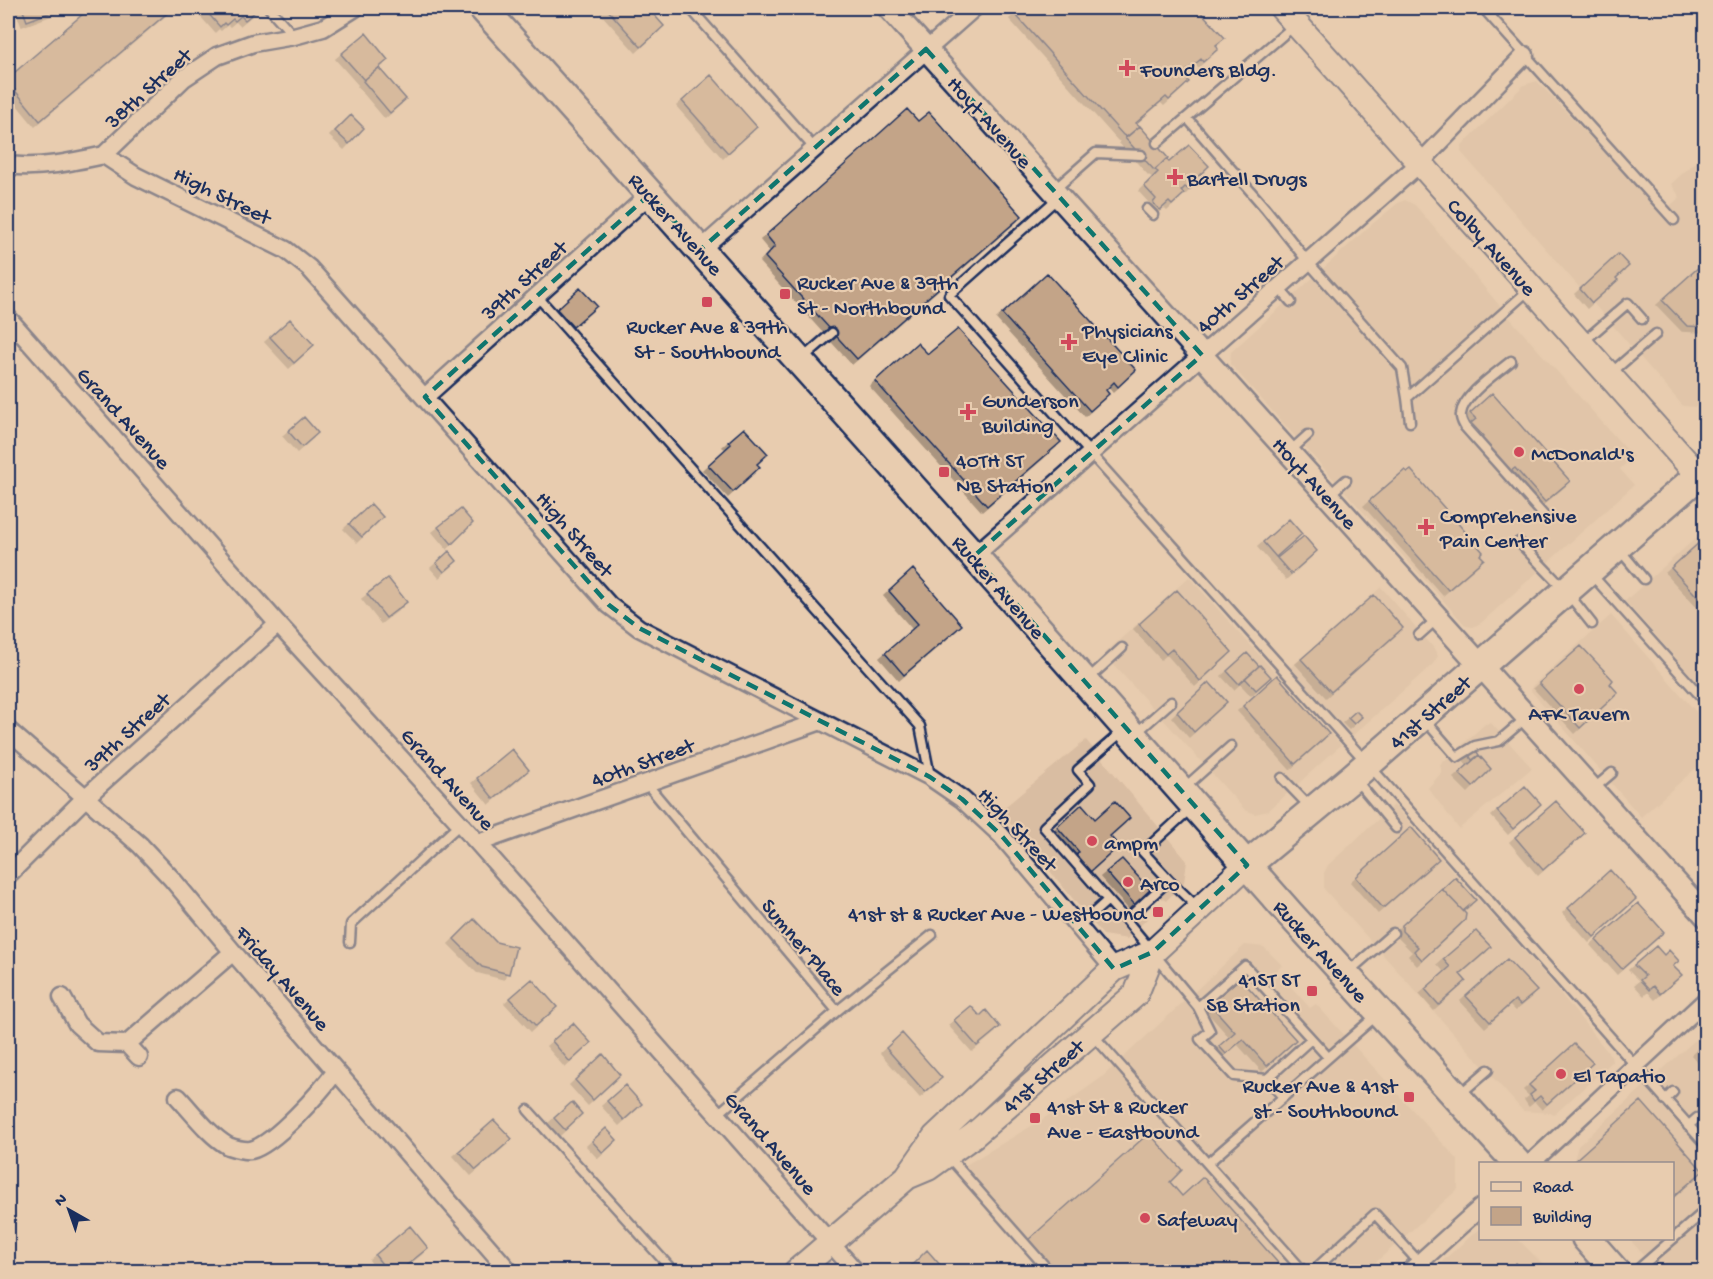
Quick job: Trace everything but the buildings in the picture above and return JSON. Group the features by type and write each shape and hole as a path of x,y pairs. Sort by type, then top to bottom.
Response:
{"main road":[{"name":"Rucker Avenue","path":"491,10 650,194 1129,733 1379,1013 1516,1162"},
{"name":"Colby Avenue","path":"1289,16 1608,376 1703,476"},
{"name":"41st Street","path":"796,1272 907,1177 935,1137 1114,969 1153,951 1247,865 1361,770 1617,546 1703,476"},
{"name":"41st Street","path":"907,1177 947,1156 1136,994 1153,951"},
{"path":"1026,1054 1043,1074"},
{"path":"1587,1240 1616,1272"}],"street":[{"name":"38th Street","path":"104,155 184,78 217,56 253,43 323,28 355,8"},
{"name":"Hoyt Avenue","path":"889,8 1706,916"},
{"path":"700,250 926,49 972,12"},
{"name":"40th Street","path":"974,556 1420,163 1526,55"},
{"path":"8,165 21,167 63,164 104,155"},
{"name":"High Street","path":"104,155 136,176 286,250 309,268 609,605 639,628 930,777 962,799 1001,836 1114,969"},
{"name":"39th Street","path":"425,397 650,194"},
{"name":"Grand Avenue","path":"8,318 278,624 478,843 856,1272"},
{"name":"39th Street","path":"8,875 86,796 278,624"},
{"name":"40th Street","path":"478,843 821,721"},
{"name":"Friday Avenue","path":"8,730 140,845 172,879 232,952 510,1272"},
{"path":"62,997 77,1024 98,1043 127,1044 232,952"},
{"path":"1532,1162 1706,1000"},
{"path":"127,1044 139,1057"},
{"path":"178,1097 218,1139 231,1147 250,1150 264,1144 312,1102 336,1071"},
{"path":"1414,1267 1479,1209"}],"lane":[{"path":"269,8 294,36"},
{"path":"690,8 815,149"},
{"path":"1483,8 1674,220"},
{"path":"1156,144 1187,118 1289,16"},
{"path":"1187,118 1266,209 1308,262 1402,368 1410,422"},
{"path":"1141,155 1096,153 949,295 1090,453 1361,770 1706,1145"},
{"path":"1279,288 1291,302"},
{"path":"1407,398 1531,288"},
{"path":"537,296 920,726 930,777"},
{"path":"1581,344 1628,303 1642,319"},
{"path":"800,361 832,333"},
{"path":"1608,376 1656,334"},
{"path":"1511,361 1465,401 1461,419 1465,427 1546,518"},
{"path":"1289,452 1308,435"},
{"path":"1328,496 1346,480"},
{"path":"1519,542 1566,591 1592,624"},
{"path":"1617,546 1644,579"},
{"path":"1589,571 1706,702"},
{"path":"1419,635 1438,619"},
{"path":"1085,682 1122,648"},
{"path":"1171,702 1078,770 1090,784 1044,827 1153,951 1198,1007 1210,1031 1200,1039 1234,1076 1267,1079 1283,1097"},
{"path":"1422,717 1457,757 1476,746 1499,741 1527,718"},
{"path":"1199,909 1143,852 1231,746"},
{"path":"1361,770 1396,828"},
{"path":"1592,790 1612,773"},
{"path":"1282,778 1314,810"},
{"name":"Sumner Place","path":"646,783 837,1011 718,1114"},
{"path":"350,942 351,924 460,824"},
{"path":"1127,921 1169,880"},
{"path":"1078,927 1108,900"},
{"path":"1345,975 1394,933"},
{"path":"837,1011 932,935"},
{"path":"1198,1007 1245,966 1328,1058"},
{"path":"1208,1163 1379,1013"},
{"path":"1091,1033 1304,1272"},
{"path":"1267,1079 1311,1039"},
{"path":"1456,1097 1488,1070"},
{"path":"1665,1100 1673,1092"},
{"path":"528,1110 674,1272"},
{"path":"1688,1125 1697,1118"},
{"path":"947,1156 1050,1272"},
{"path":"1674,1238 1706,1210"},
{"path":"1312,1272 1375,1214 1414,1267"},
{"path":"1635,1272 1672,1240"}],"highlighted area":[{"path":"926,49 1202,355 974,556 1247,865 1153,952 1114,969 1001,835 962,799 930,777 639,628 609,605 425,397 650,194 700,250"}],"shaded area":[{"path":"1537,81 1662,213 1680,197 1671,184 1705,153 1705,404 1697,407 1683,406 1461,152 1462,145 1524,85"},
{"path":"1405,200 1415,205 1515,324 1633,457 1620,469 1634,485 1481,623 1473,627 1466,626 1230,364 1231,352 1371,225"},
{"path":"1705,534 1705,691 1625,601"},
{"path":"1189,577 1341,745 1268,811 1255,814 1245,810 1104,654"},
{"path":"1381,587 1433,647 1438,656 1433,664 1351,737 1290,668"},
{"path":"1611,615 1705,722 1705,760 1641,817 1531,691 1532,686"},
{"path":"1491,723 1532,768 1459,829 1428,788 1442,772 1440,765 1485,724"},
{"path":"1086,740 1187,861 1184,882 1166,901 1160,897 1144,912 1148,918 1127,939 1103,935 1000,811"},
{"path":"1394,805 1548,978 1611,1056 1612,1062 1554,1115 1523,1111 1324,889 1324,873 1328,865"},
{"path":"1245,945 1264,947 1282,965 1277,971 1310,1008 1316,1004 1458,1160 1458,1189 1366,1271 1056,1272 964,1166 1040,1121 1101,1078"},
{"path":"1705,1031 1705,1271 1659,1271 1630,1240 1674,1240 1674,1162 1574,1162 1578,1146"},
{"path":"1479,1229 1479,1240 1519,1240 1550,1271 1430,1272"}],"place":[{"name":"Founders Bldg.","path":"1127,68"},
{"name":"Bartell Drugs","path":"1175,177"},
{"name":"Rucker Ave & 39th St - Northbound","path":"785,294"},
{"name":"Rucker Ave & 39th St - Southbound","path":"707,302"},
{"name":"Physicians Eye Clinic","path":"1069,342"},
{"name":"Gunderson Building","path":"968,412"},
{"name":"McDonald's","path":"1519,452"},
{"name":"40TH ST NB Station","path":"944,472"},
{"name":"Comprehensive Pain Center","path":"1426,527"},
{"name":"AFK Tavern","path":"1579,689"},
{"name":"ampm","path":"1092,841"},
{"name":"Arco","path":"1128,882"},
{"name":"41st st & Rucker Ave - Westbound","path":"1158,912"},
{"name":"41ST ST SB Station","path":"1312,991"},
{"name":"El Tapatio","path":"1561,1074"},
{"name":"Rucker Ave & 41st st - Southbound","path":"1409,1097"},
{"name":"41st St & Rucker Ave - Eastbound","path":"1035,1118"},
{"name":"Safeway","path":"1145,1218"}]}
